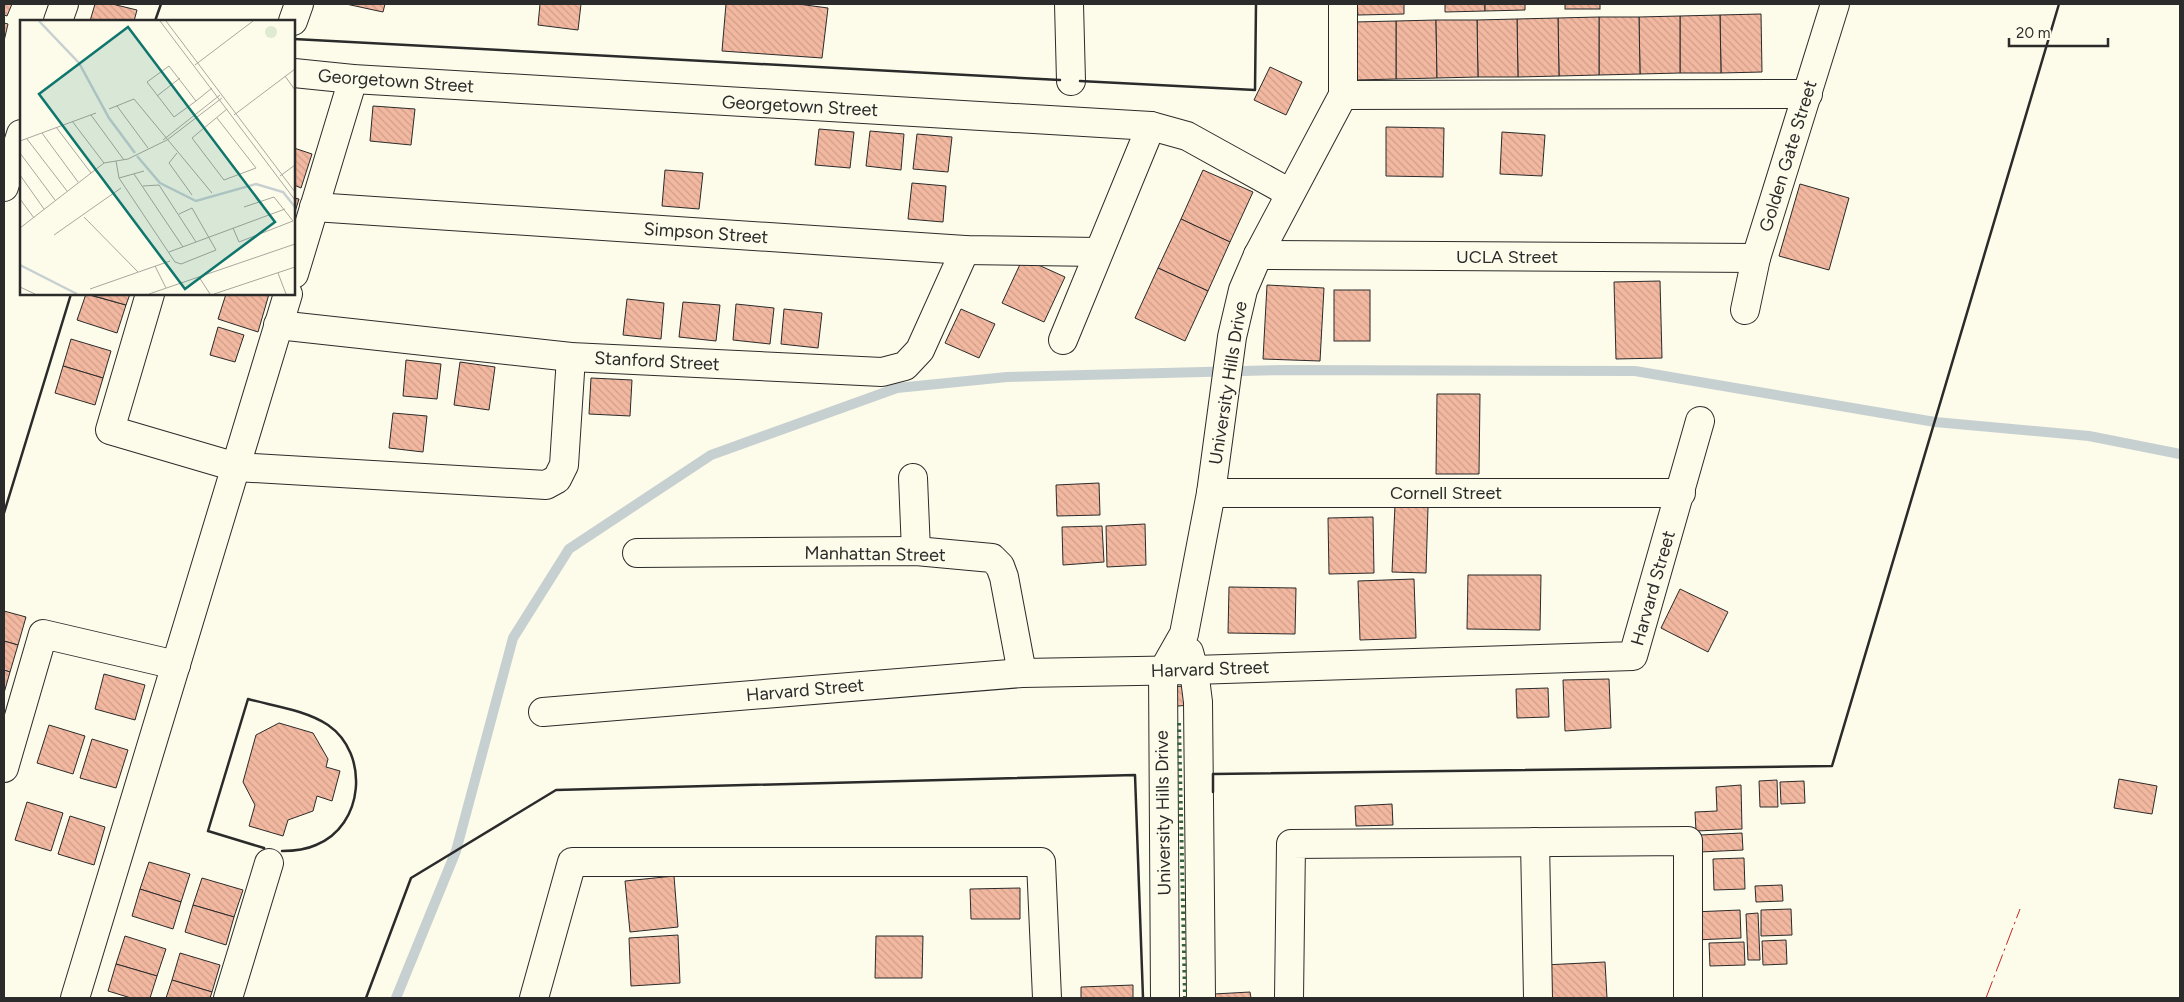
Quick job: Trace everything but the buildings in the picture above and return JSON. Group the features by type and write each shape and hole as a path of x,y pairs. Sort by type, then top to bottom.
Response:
{"street":[{"path":"58,20 64,4"},
{"path":"293,20 299,4"},
{"path":"1069,4 1071,81"},
{"name":"University Hills Drive","path":"1165,998 1163,671 1184,634 1211,493 1232,337 1243,290 1258,255 1343,95 1343,4"},
{"name":"Golden Gate Street","path":"1745,310 1756,258 1835,4"},
{"name":"Georgetown Street","path":"295,73 353,79 1151,126 1187,136 1290,193"},
{"path":"295,271 353,79"},
{"path":"1343,95 1808,94"},
{"path":"1063,340 1097,252 1151,126"},
{"path":"4,187 8,161 20,136"},
{"name":"Simpson Street","path":"314,207 965,250 1097,252"},
{"name":"Stanford Street","path":"278,325 571,357 882,372 905,366 920,350 965,250"},
{"name":"UCLA Street","path":"1258,255 1756,258"},
{"path":"150,295 110,430 236,467 546,485 557,479 564,465 571,357"},
{"path":"75,998 288,295"},
{"name":"Harvard Street","path":"544,712 1022,673 1163,671 1633,656 1700,421"},
{"path":"913,478 916,551"},
{"name":"Cornell Street","path":"1211,493 1681,493"},
{"name":"Manhattan Street","path":"637,553 916,551 992,558 1000,566 1004,577 1022,673"},
{"path":"4,768 43,634 176,665"},
{"name":"University Hills Drive","path":"1184,634 1194,670 1198,702 1201,998"},
{"path":"1288,998 1291,844 1688,841 1688,998"},
{"path":"1535,842 1538,998"},
{"path":"534,998 572,862 1041,862 1047,998 1034,998"},
{"path":"228,998 270,863"}],"waterway":[{"path":"396,998 456,851 513,638 569,549 711,455 897,388 1007,377 1283,370 1635,371 1935,422 2089,436 2180,454"}],"hedge":[{"path":"1179,723 1185,998"}],"wall":[{"path":"155,20 161,4"},
{"path":"1080,81 1255,90 1256,4"},
{"path":"1213,792 1213,774 1832,766 2059,4"},
{"path":"295,39 1060,80"},
{"path":"4,513 71,295"},
{"path":"264,848 208,831 248,699 300,712 319,720 328,725 342,738 351,753 356,789 352,806 344,822 332,836 316,845 308,848 282,851"},
{"path":"366,998 411,878 556,790 1135,775 1143,998"}],"power":[{"path":"1986,998 2020,909"}]}
